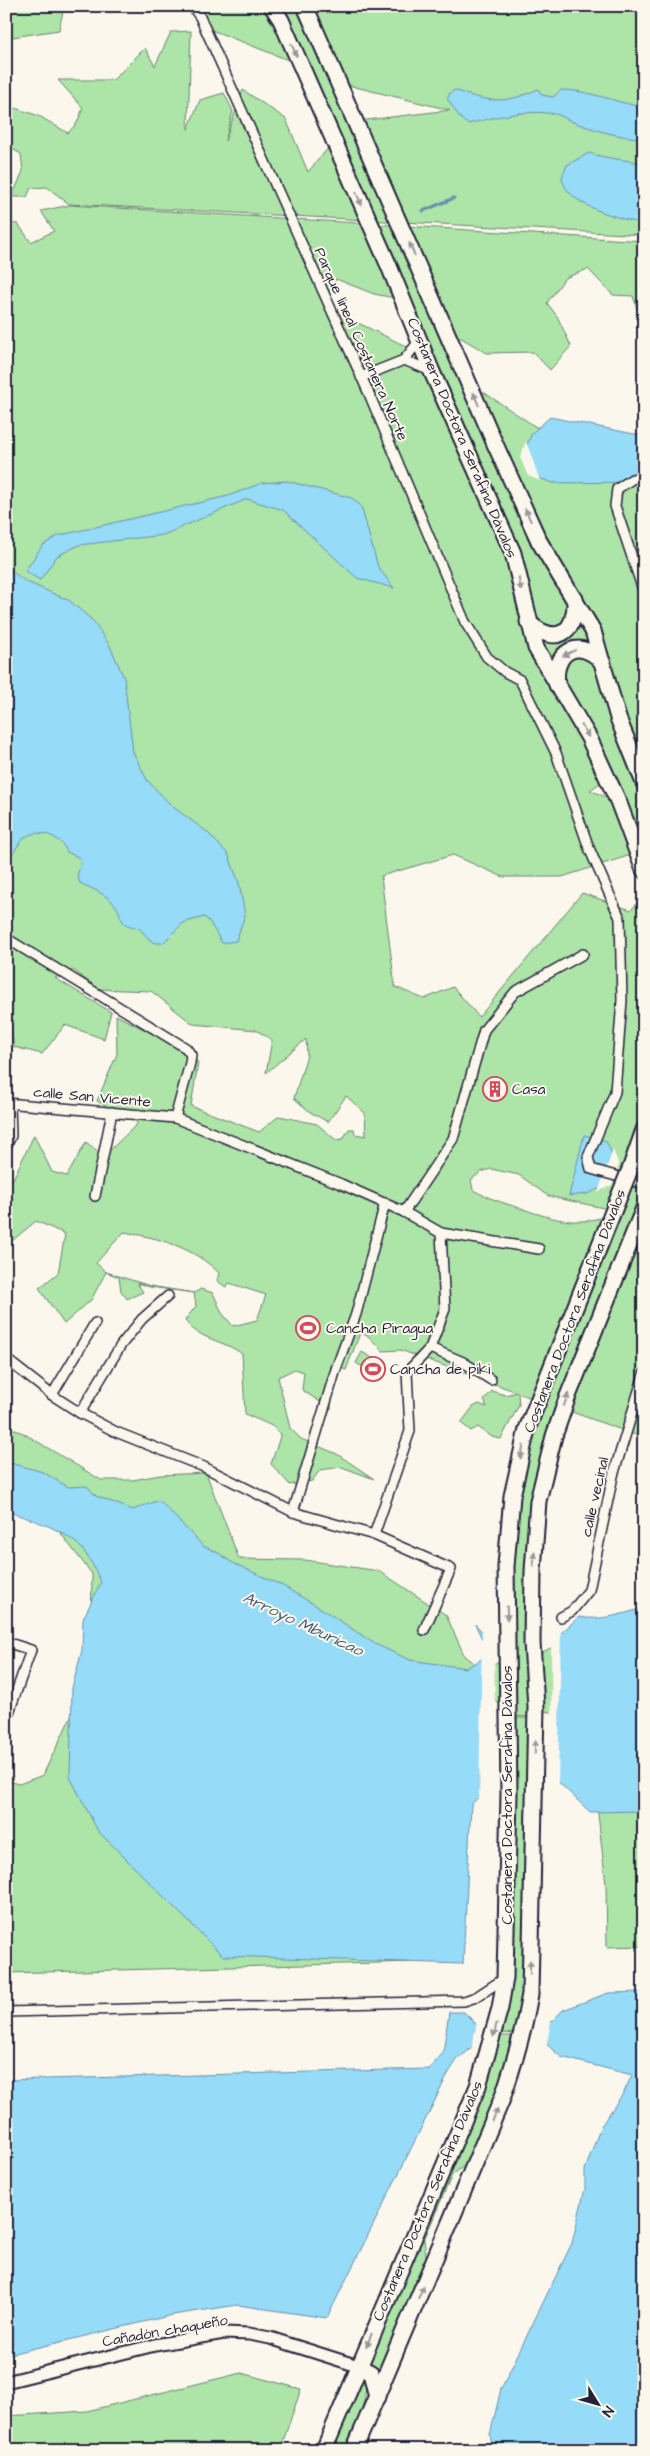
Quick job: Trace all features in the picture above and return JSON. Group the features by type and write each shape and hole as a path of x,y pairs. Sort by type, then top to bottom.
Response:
{"highway":[{"name":"Costanera Doctora Serafina Dávalos","path":"272,6 285,29 420,340 432,372 513,553 528,622 536,648 589,738 618,800 644,870"},
{"name":"Costanera Doctora Serafina Dávalos","path":"305,6 539,541 593,631 618,718 644,783"},
{"path":"528,622 548,636 558,635 567,630 571,623 575,613 574,599"},
{"path":"557,685 557,666 566,653 576,649 587,650 603,662"},
{"name":"Costanera Doctora Serafina Dávalos","path":"324,2450 358,2366 441,2176 478,2086 490,2051 500,2008 504,1978 509,1793 506,1566 512,1496 527,1430 644,1130"},
{"name":"Costanera Doctora Serafina Dávalos","path":"354,2450 502,2098 516,2057 526,2015 530,1994 536,1707 532,1642 533,1571 538,1501 554,1436 568,1396 644,1208"},
{"path":"358,2366 371,2373 377,2397"}],"main road":[{"name":"Cañadón chaqueño","path":"6,2382 155,2345 224,2333 249,2334 270,2338 358,2366"}],"street":[{"name":"Parque lineal Costanera Norte","path":"192,6 204,26 361,377 465,622 487,657 505,672 520,680 556,753 589,848 620,918 622,1000 616,1092 588,1157 588,1164 591,1169 644,1184"},
{"path":"361,377 404,360 420,340"},
{"path":"404,360 432,372"},
{"path":"644,476 632,478 617,489 615,506 644,594"},
{"path":"6,938 186,1048 191,1055 190,1063 175,1118"},
{"path":"404,1212 453,1139 484,1030 515,992 584,954"},
{"path":"6,1147 11,1136 8,1104"},
{"name":"calle San Vicente","path":"8,1104 175,1118 385,1203 442,1233 539,1249"},
{"path":"95,1196 112,1112"},
{"path":"293,1512 336,1369 356,1314 385,1203"},
{"path":"374,1535 410,1431 407,1372 430,1348 445,1309 442,1233"},
{"path":"80,1413 121,1345 142,1319 168,1296"},
{"path":"52,1395 96,1323"},
{"path":"430,1348 464,1362 491,1380"},
{"path":"6,1359 52,1395 80,1413 138,1442 204,1466 293,1512 374,1535 451,1568 424,1630"},
{"name":"calle vecinal","path":"561,1617 572,1611 589,1590 613,1476 644,1374"},
{"path":"6,1642 31,1650 6,1721"},
{"path":"6,2012 464,2001 476,1997 504,1978"}],"green space":[{"path":"6,6 80,6 63,11 59,30 6,38"},
{"path":"209,6 644,6 644,235 69,204 47,187 31,188 27,197 12,197 23,171 21,154 6,145 6,105 39,116 68,133 77,123 83,108 58,80 113,80 145,48 155,66 171,32 191,31 188,129 200,100 224,93 233,111 225,141 243,90 286,119 308,172 339,135 311,69 204,27 194,13","holes":["331,78 351,86 450,110 350,122"]},
{"path":"70,205 644,241 644,318 639,315 633,296 613,295 588,269 565,278 547,303 557,316 571,346 550,370 533,352 487,353 456,335 431,310 459,376 536,427 591,427 644,443 644,762 625,760 644,805 644,848 637,831 634,854 562,877 503,877 453,855 381,876 395,987 424,999 453,987 479,1017 582,893 631,910 644,895 644,1211 629,1237 644,1247 644,1438 558,1407 549,1433 534,1656 557,1645 644,1623 644,1946 607,1947 606,1885 597,1805 555,1713 529,1708 528,1717 511,1716 511,1704 483,1699 90,1703 92,1574 58,1530 6,1505 6,1426 23,1433 101,1480 133,1480 160,1475 206,1473 239,1559 305,1560 379,1571 446,1615 465,1657 483,1669 504,1659 513,1545 523,1470 543,1402 518,1393 519,1405 501,1439 492,1437 478,1427 471,1431 461,1423 473,1407 479,1404 487,1407 484,1400 492,1391 505,1395 517,1392 400,1350 383,1351 368,1336 360,1333 346,1370 330,1364 333,1381 331,1409 302,1390 304,1372 295,1369 278,1377 290,1428 301,1439 337,1454 374,1479 342,1467 320,1470 312,1481 290,1485 271,1464 281,1434 272,1426 245,1414 242,1354 196,1331 185,1320 196,1306 194,1293 201,1289 213,1293 222,1313 233,1326 257,1320 266,1295 229,1283 226,1287 217,1281 219,1273 198,1256 187,1250 150,1237 124,1232 96,1263 106,1272 91,1300 64,1324 39,1288 58,1273 65,1234 36,1221 13,1240 6,1242 6,1152 8,1177 13,1179 34,1135 52,1172 67,1176 86,1142 104,1156 138,1123 97,1101 117,1054 116,1015 155,1035 183,1040 198,1063 191,1106 259,1132 279,1116 317,1124 336,1140 343,1139 349,1129 354,1129 355,1134 366,1136 365,1113 346,1096 328,1122 310,1112 294,1098 307,1055 306,1039 266,1073 272,1040 256,1030 193,1024 151,991 98,989 73,970 55,978 111,1012 104,1039 65,1025 42,1054 14,1047 10,1024 6,1027 6,223 18,224 31,242 54,231 41,211","holes":["336,279 374,294 410,301 436,361 338,313 329,293","612,769 628,807 590,790 609,777","491,1169 519,1175 548,1196 617,1211 604,1217 580,1221 568,1221 545,1216 496,1200 473,1190 471,1180 481,1172"]},
{"path":"106,1272 150,1286 194,1293 150,1287 137,1283 143,1292 127,1299 121,1291 119,1277"},
{"name":"Cancha de piki","path":"362,1352 381,1363 377,1375 356,1363"},
{"path":"76,1706 453,1961 6,1973 6,1780 19,1784 43,1775"},
{"path":"511,1718 529,1718 525,1984 516,2034 500,2033"},
{"path":"499,2036 516,2036 507,2068 468,2163 452,2175 424,2240 427,2262 379,2373 368,2361"},
{"path":"241,2373 301,2389 280,2450 6,2450 6,2416 87,2411"},
{"path":"361,2376 364,2376 366,2385 360,2414 344,2450 332,2450"}],"water":[{"path":"538,89 542,95 553,97 561,90 572,91 593,94 644,107 644,138 608,133 573,122 558,115 533,112 511,114 468,124 459,116 447,99 450,93 455,90 477,97 497,100 516,97"},
{"path":"589,153 644,164 644,224 595,209 572,195 565,187 562,177 567,165"},
{"path":"550,417 644,436 644,482 553,483 530,475 522,456 532,433"},
{"path":"287,481 352,498 361,506 378,567 394,588 357,578 283,510 247,499 163,535 79,545 57,556 40,580 25,571 42,546 57,536 228,496 262,483"},
{"path":"6,567 25,581 70,601 93,621 110,646 124,678 133,752 147,780 173,807 206,831 228,854 239,883 245,915 236,941 222,943 209,921 204,917 183,923 163,943 156,943 150,940 139,928 123,922 115,905 108,898 80,883 77,875 81,865 80,858 67,852 60,842 48,835 36,833 24,838 10,858 6,858"},
{"path":"584,1135 606,1141 617,1165 610,1184 587,1194 569,1196"},
{"name":"Arroyo Mburicao","path":"6,1458 10,1463 43,1472 68,1487 87,1486 96,1496 133,1510 159,1500 203,1546 217,1552 231,1562 283,1586 375,1644 410,1660 466,1668 482,1659 484,1643 475,1624 491,1641 494,1780 471,1805 463,1964 223,1956 98,1831 70,1777 72,1688 82,1650 83,1619 101,1582 83,1550 68,1536 6,1511"},
{"path":"640,1609 644,1610 644,1811 590,1812 555,1779 553,1640 579,1617 603,1618"},
{"path":"644,1992 644,2450 493,2450 490,2435 501,2389 572,2243 585,2189 585,2170 601,2126 624,2092 632,2075 561,2057 543,2041 545,2028 563,2010 608,1993"},
{"path":"449,2012 464,2012 481,2029 480,2041 457,2060 448,2074 327,2318 238,2305 173,2315 6,2355 6,2080 429,2069 443,2053"}],"pier":[{"path":"526,441 540,481 528,476 520,457"},
{"path":"613,1150 619,1165 612,1185 598,1192"},
{"path":"482,1628 494,1640 496,1780 479,1801"},
{"path":"561,1630 558,1786 552,1779 551,1640"},
{"path":"552,2017 546,2047 540,2041 542,2028"},
{"path":"477,2021 484,2029 482,2041 471,2052"}],"waterway":[{"path":"423,211 454,198"}],"place":[{"name":"Casa","path":"495,1089"},
{"name":"Cancha Piragua","path":"308,1328"},
{"name":"Cancha de piki","path":"373,1369"}]}
